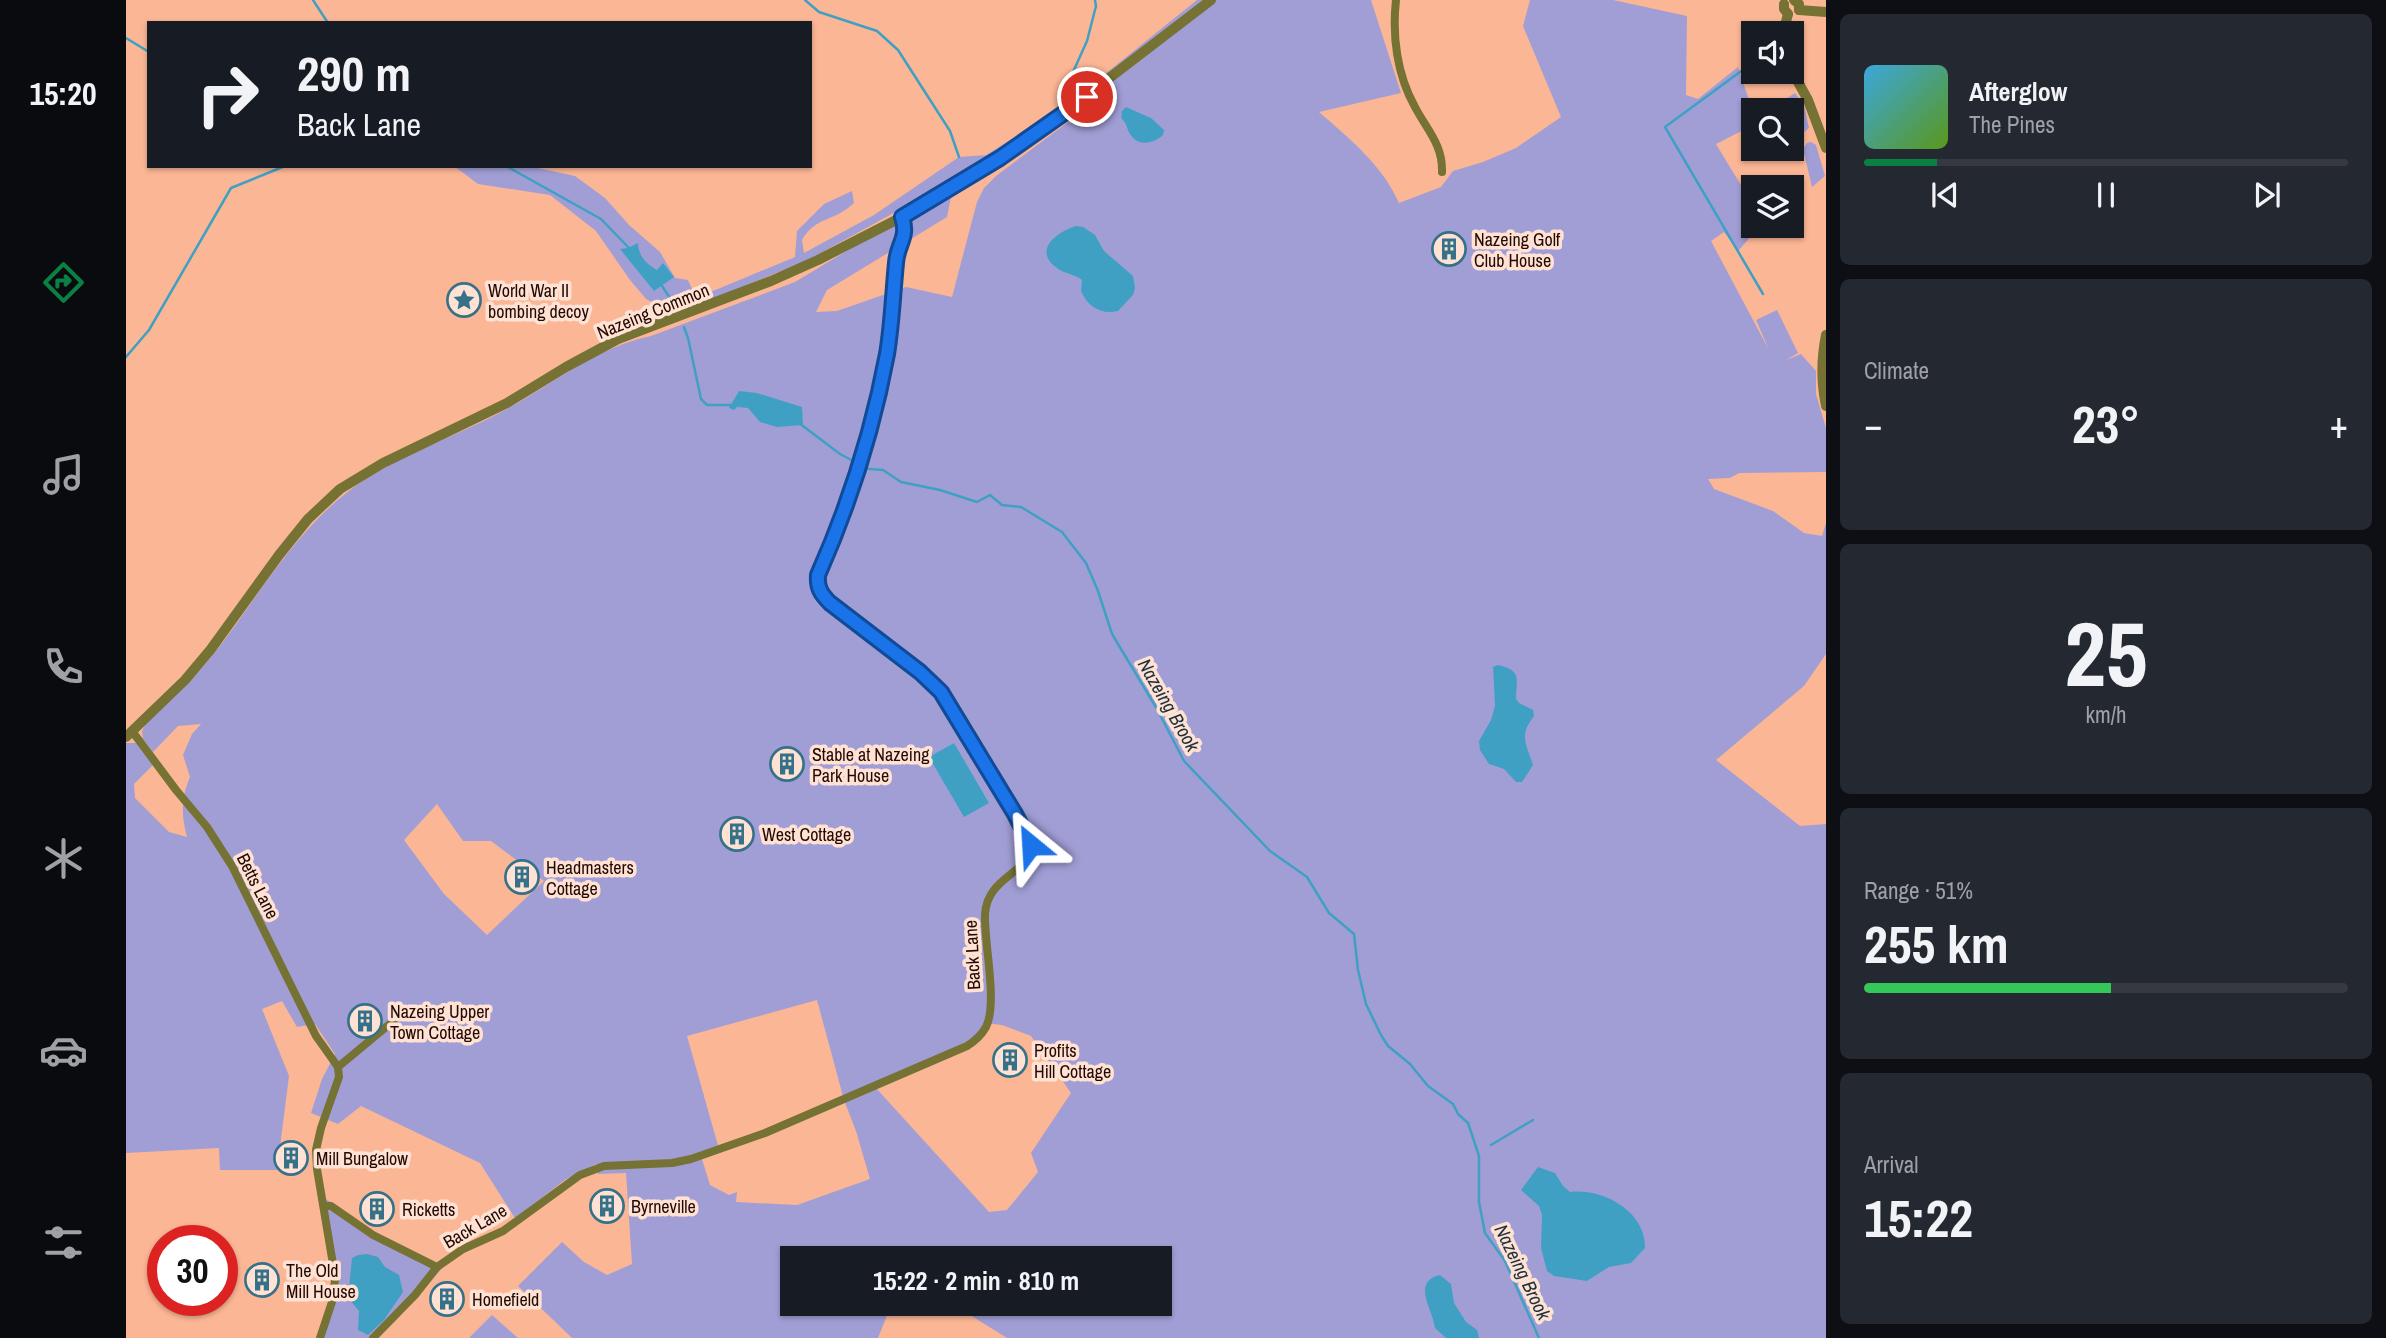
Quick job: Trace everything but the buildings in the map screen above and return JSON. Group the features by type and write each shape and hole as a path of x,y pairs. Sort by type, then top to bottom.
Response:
{"street":[{"name":"Nazeing Common","path":"129,734 194,670 286,546 308,519 340,489 383,463 507,403 618,339 771,281 902,217 1035,135 1211,0"},
{"path":"1396,0 1394,19 1400,66 1407,92 1440,149 1442,172"},
{"path":"1790,4 1826,12"},
{"path":"1799,84 1817,119 1826,148"},
{"name":"Back Lane","path":"373,1338 415,1295 437,1267 463,1249 503,1231 562,1187 592,1169 604,1166 673,1163 760,1135 967,1046 978,1038 986,1026 990,996 986,910 995,887 1024,863 1029,855 1031,845 1028,835 941,692 920,672 830,603 821,594 817,584 855,475 875,407 887,353 896,257 905,237 902,217"},
{"path":"1826,335 1821,363 1826,407"},
{"name":"Betts Lane","path":"129,734 207,827 232,866 310,1024 338,1068"},
{"path":"320,1338 333,1302 335,1287 333,1257 316,1150 320,1128 338,1077 338,1068 397,1018"},
{"name":"Back Lane","path":"324,1206 331,1206 373,1236 437,1267"}],"shaded area":[{"path":"1197,0 1371,0 1401,93 1319,112 1375,165 1399,203 1441,187 1453,171 1516,148 1561,117 1523,26 1530,0 1613,0 1687,16 1686,95 1698,99 1738,67 1741,84 1744,84 1749,98 1741,98 1741,131 1716,144 1741,185 1741,238 1749,238 1738,251 1724,232 1711,241 1769,350 1756,320 1777,310 1798,353 1786,360 1801,354 1816,371 1816,394 1826,428 1826,472 1739,473 1730,478 1708,479 1714,489 1773,511 1804,533 1822,536 1826,523 1826,654 1804,686 1716,760 1800,826 1826,824 1826,1338 1007,1338 972,1316 1172,1316 1172,1246 780,1246 780,1316 887,1316 878,1338 572,1338 518,1286 562,1242 584,1262 607,1275 632,1264 626,1173 598,1174 596,1164 565,1180 515,1218 480,1163 361,1106 338,1124 311,1113 322,1079 335,1054 315,1024 297,1027 282,1001 262,1009 289,1076 277,1170 220,1170 219,1148 126,1153 126,743 136,743 153,765 134,784 135,798 169,832 187,837 183,807 190,777 183,755 192,734 201,724 178,726 153,752 143,739 142,731 146,723 214,653 279,564 310,527 345,494 382,469 505,410 593,357 795,282 953,187 947,217 827,290 816,312 837,311 906,287 952,297 977,202 984,188 1080,113 971,176 921,198 806,261 697,305 694,298 667,310 646,299 596,231 550,195 478,184 457,168 538,168 575,176 605,198 629,225 660,252 675,278 688,280 692,289 713,291 795,257 797,231 824,204 852,191 854,203 807,232 802,240 804,253 874,215 959,157 986,155 1053,113 1063,100 1069,81 1100,78","holes":["437,804 463,841 491,841 544,881 487,935 444,894 404,840","817,1000 844,1100 870,1179 797,1205 736,1202 737,1192 729,1195 710,1185 701,1156 719,1149 687,1036","984,1023 1002,1025 1031,1036 1071,1093 1031,1153 1038,1172 1007,1210 989,1212 875,1087 976,1037"]},
{"path":"1804,106 1809,128 1804,132"},
{"path":"1807,143 1816,145 1825,176 1812,187 1804,153"},
{"path":"323,1197 380,1236 443,1267 415,1300 376,1338 318,1338 334,1296"},
{"path":"492,1315 518,1338 469,1338"}],"water":[{"path":"1126,107 1151,118 1164,130 1163,135 1146,143 1133,138 1121,118"},
{"path":"1076,226 1095,235 1104,251 1133,276 1133,295 1118,311 1101,311 1091,305 1081,291 1082,280 1060,270 1047,255 1047,248 1055,237"},
{"path":"638,243 639,251 646,262 657,270 663,263 674,277 654,291 620,249"},
{"path":"739,391 757,393 802,407 803,425 777,427 760,422 748,408 729,408"},
{"path":"1498,665 1515,673 1516,699 1533,710 1534,716 1525,735 1533,765 1522,782 1516,782 1504,769 1489,764 1480,750 1479,741 1491,720 1495,706 1493,667"},
{"path":"954,743 989,803 964,817 929,757"},
{"path":"1538,1167 1555,1173 1570,1192 1596,1194 1621,1205 1631,1213 1638,1224 1645,1248 1631,1263 1609,1267 1587,1281 1554,1276 1547,1271 1541,1248 1542,1215 1539,1206 1521,1190"},
{"path":"367,1254 378,1257 385,1267 399,1275 403,1292 384,1320 368,1335 358,1330 359,1311 348,1298 352,1258"},
{"path":"1440,1275 1451,1284 1454,1303 1466,1322 1477,1330 1479,1338 1446,1338 1435,1328 1425,1290 1431,1279"}],"waterway":[{"path":"313,0 327,21"},
{"path":"805,0 819,12 877,31 898,50 950,131 959,157"},
{"path":"1069,81 1087,41 1096,6 1095,0"},
{"name":"Nazeing Brook","path":"126,38 147,51"},
{"path":"1741,71 1665,127 1763,294"},
{"path":"126,357 149,330 231,188 280,168"},
{"name":"Nazeing Brook","path":"510,168 601,219 630,249"},
{"name":"Nazeing Brook","path":"660,283 674,304"},
{"name":"Nazeing Brook","path":"684,327 701,399 707,405 733,405"},
{"name":"Nazeing Brook","path":"799,423 840,454 857,463"},
{"name":"Nazeing Brook","path":"863,466 883,470 901,482 940,490 977,502 990,495 1002,505 1021,507 1062,532 1086,563 1112,634 1157,709 1184,761 1270,851 1307,877 1329,913 1354,934 1358,970 1366,1004 1381,1035 1388,1046 1410,1064 1428,1086 1453,1104 1458,1114 1468,1123 1479,1156 1479,1202 1485,1233 1505,1261 1539,1338"},
{"path":"1491,1145 1533,1120"}],"place":[{"name":"Nazeing Golf Club House","path":"1449,249"},
{"name":"World War II bombing decoy","path":"464,300"},
{"name":"Stable at Nazeing Park House","path":"787,764"},
{"name":"West Cottage","path":"737,834"},
{"name":"Headmasters Cottage","path":"522,877"},
{"name":"Nazeing Upper Town Cottage","path":"365,1021"},
{"name":"Profits Hill Cottage","path":"1010,1060"},
{"name":"Mill Bungalow","path":"291,1158"},
{"name":"Byrneville","path":"607,1206"},
{"name":"Ricketts","path":"377,1209"},
{"name":"The Old Mill House","path":"262,1280"},
{"name":"Homefield","path":"447,1299"}],"route":[{"path":"1031,845 1028,835 941,692 920,672 830,603 821,594 817,584 818,575 840,521 875,407 887,353 896,257 905,237 902,217 1000,158 1087,97"}]}
